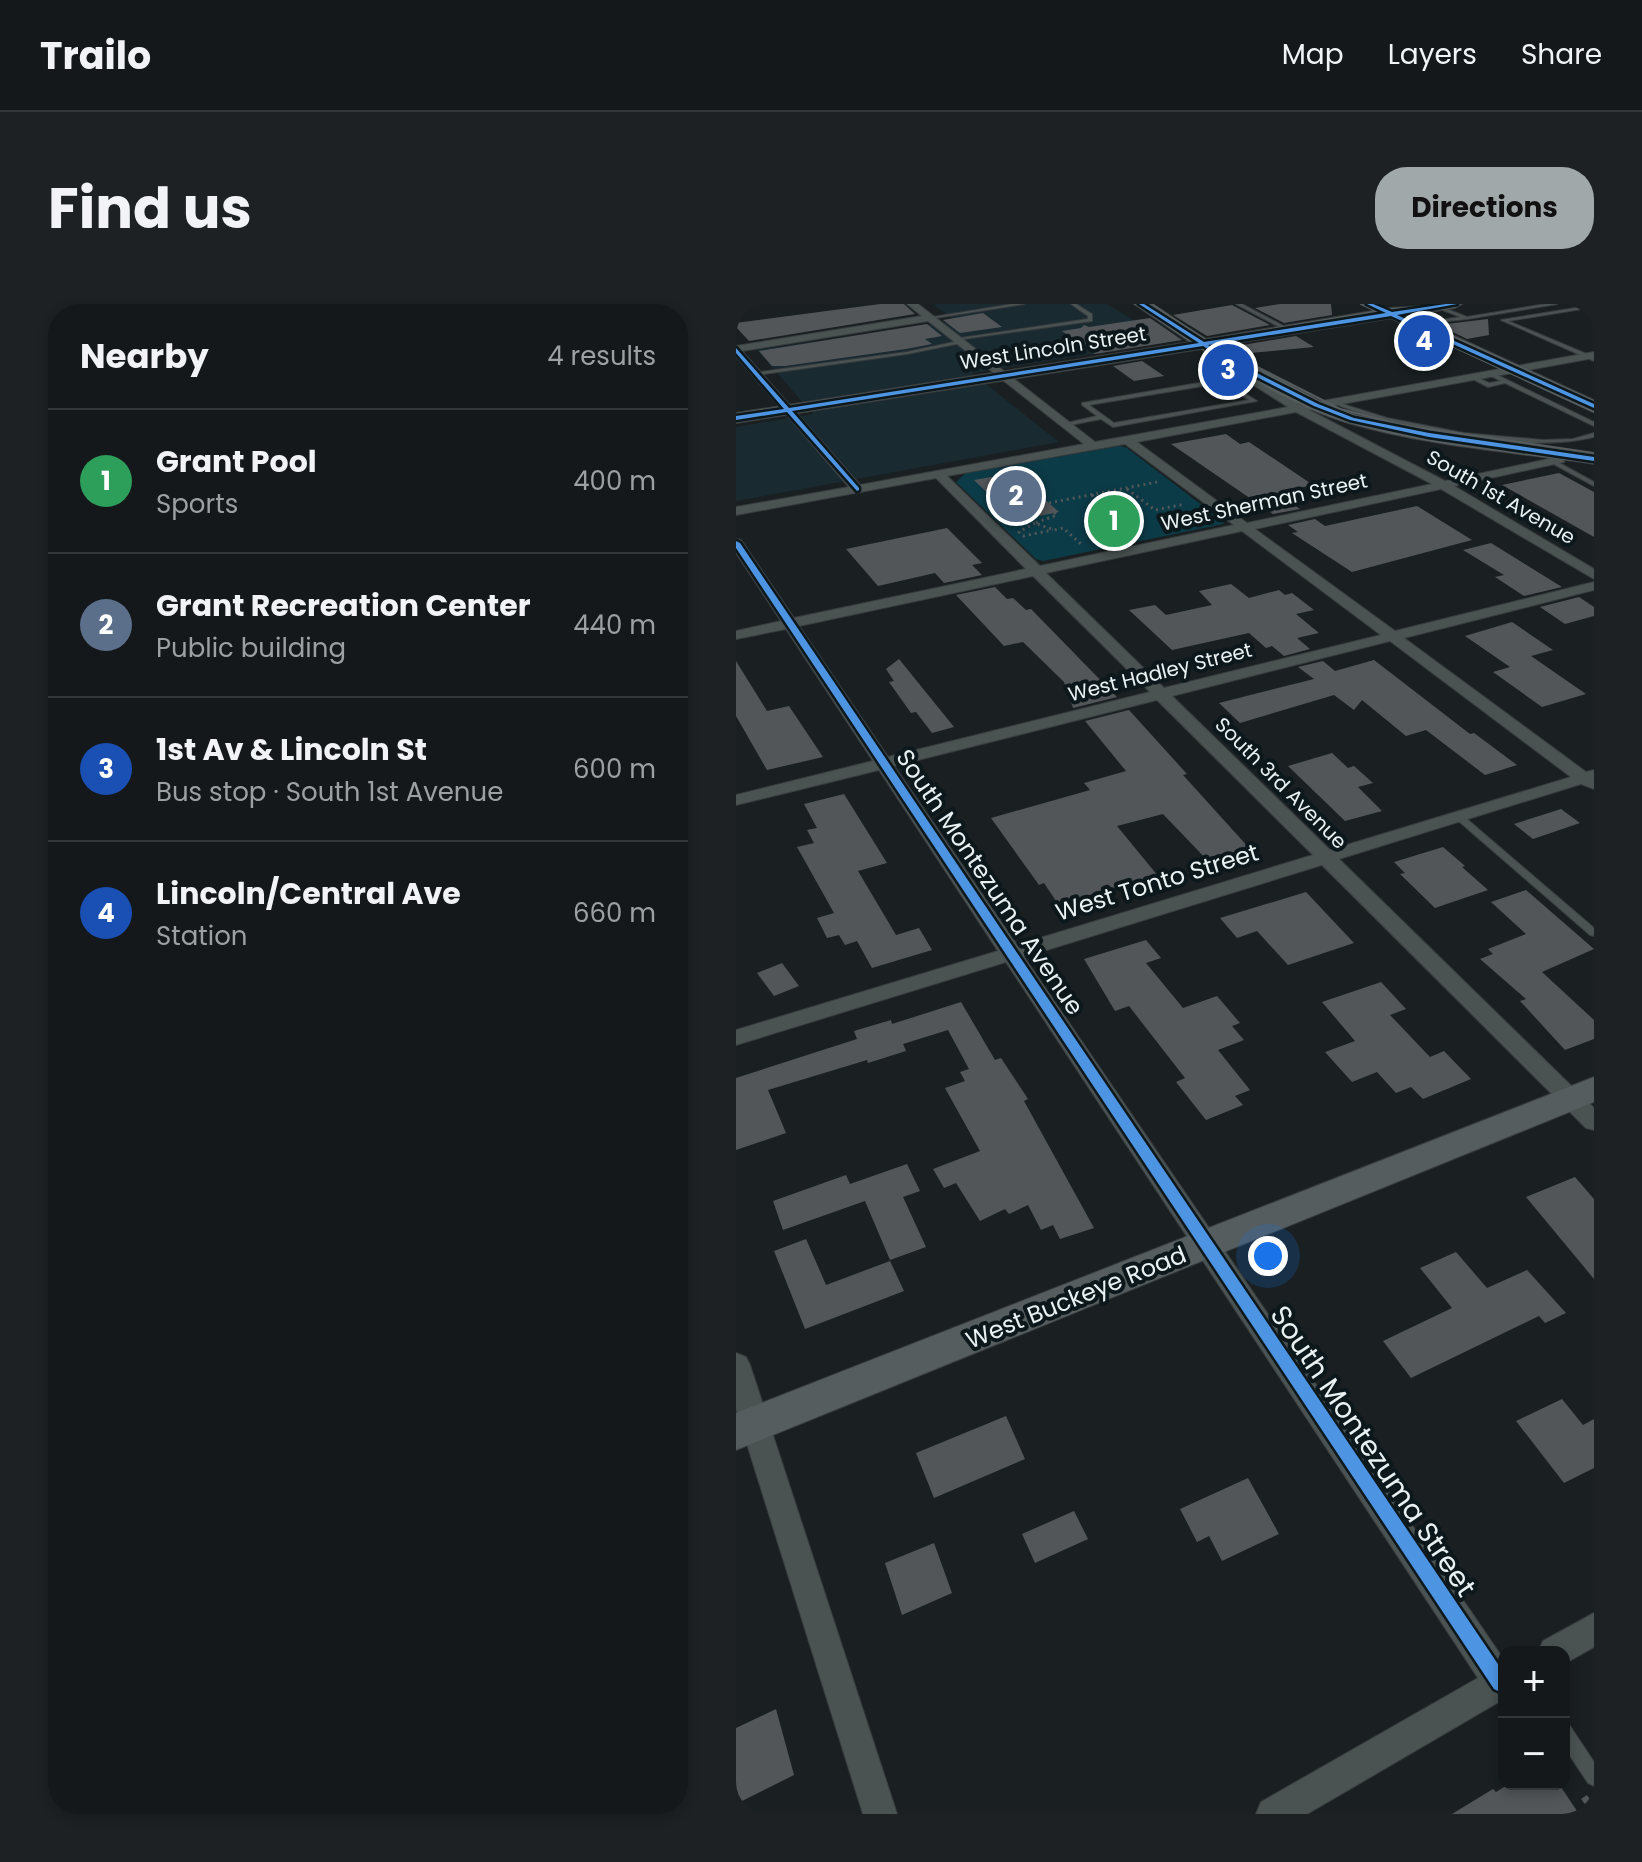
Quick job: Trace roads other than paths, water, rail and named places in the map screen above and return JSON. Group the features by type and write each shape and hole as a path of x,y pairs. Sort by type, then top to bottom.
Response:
{"main road":[{"path":"1141,304 1309,407 1388,428 1557,457 1594,459"},
{"name":"West Lincoln Street","path":"736,418 1296,330 1373,311 1394,314 1455,304"},
{"path":"1353,306 1373,311"},
{"path":"1394,314 1502,374 1594,417"},
{"path":"1502,374 1594,406"},
{"name":"West Buckeye Road","path":"745,1429 1206,1246 1586,1103"}],"street":[{"path":"912,304 1093,446"},
{"path":"736,350 929,318"},
{"path":"736,350 857,489"},
{"path":"736,511 1592,357"},
{"name":"South 1st Avenue","path":"1309,407 1594,575"},
{"path":"1127,440 1591,780"},
{"name":"West Sherman Street","path":"736,635 1557,457"},
{"name":"South 3rd Avenue","path":"938,474 1325,858 1586,1103"},
{"name":"South Montezuma Avenue","path":"736,543 1206,1246"},
{"name":"West Hadley Street","path":"736,800 1594,586"},
{"name":"West Tonto Street","path":"736,1038 1458,816 1591,780"},
{"name":"South Montezuma Street","path":"1206,1246 1498,1676"},
{"path":"736,1365 745,1429 880,1814"},
{"path":"1564,1646 1594,1629"},
{"path":"1273,1814 1498,1684"}],"lane":[{"path":"929,318 1022,304"},
{"path":"756,373 907,353 957,340 1090,320 1090,315 1073,304"},
{"path":"1238,304 1296,330"},
{"path":"1420,323 1555,304"},
{"path":"1590,306 1503,320 1592,357"},
{"path":"1439,307 1467,318"},
{"path":"1262,308 1296,330"},
{"path":"1472,377 1488,385 1502,374 1594,424"},
{"path":"1065,424 1102,417 1113,425 1254,401 1222,381 1084,404 1102,417"},
{"path":"1335,402 1388,420 1538,442 1578,440 1594,435"},
{"path":"1557,457 1594,484"},
{"path":"1458,816 1594,933"},
{"path":"1570,1741 1594,1777"}],"tram line":[{"path":"1152,304 1210,343 1340,409 1402,425 1594,453"},
{"path":"1361,304 1594,412"}],"railway":[{"path":"736,305 741,304"}],"place":[{"name":"Lincoln/Central Ave","path":"1424,341"},
{"name":"1st Av & Lincoln St","path":"1228,370"},
{"name":"Grant Recreation Center","path":"1016,496"},
{"name":"Grant Pool","path":"1114,521"}]}
